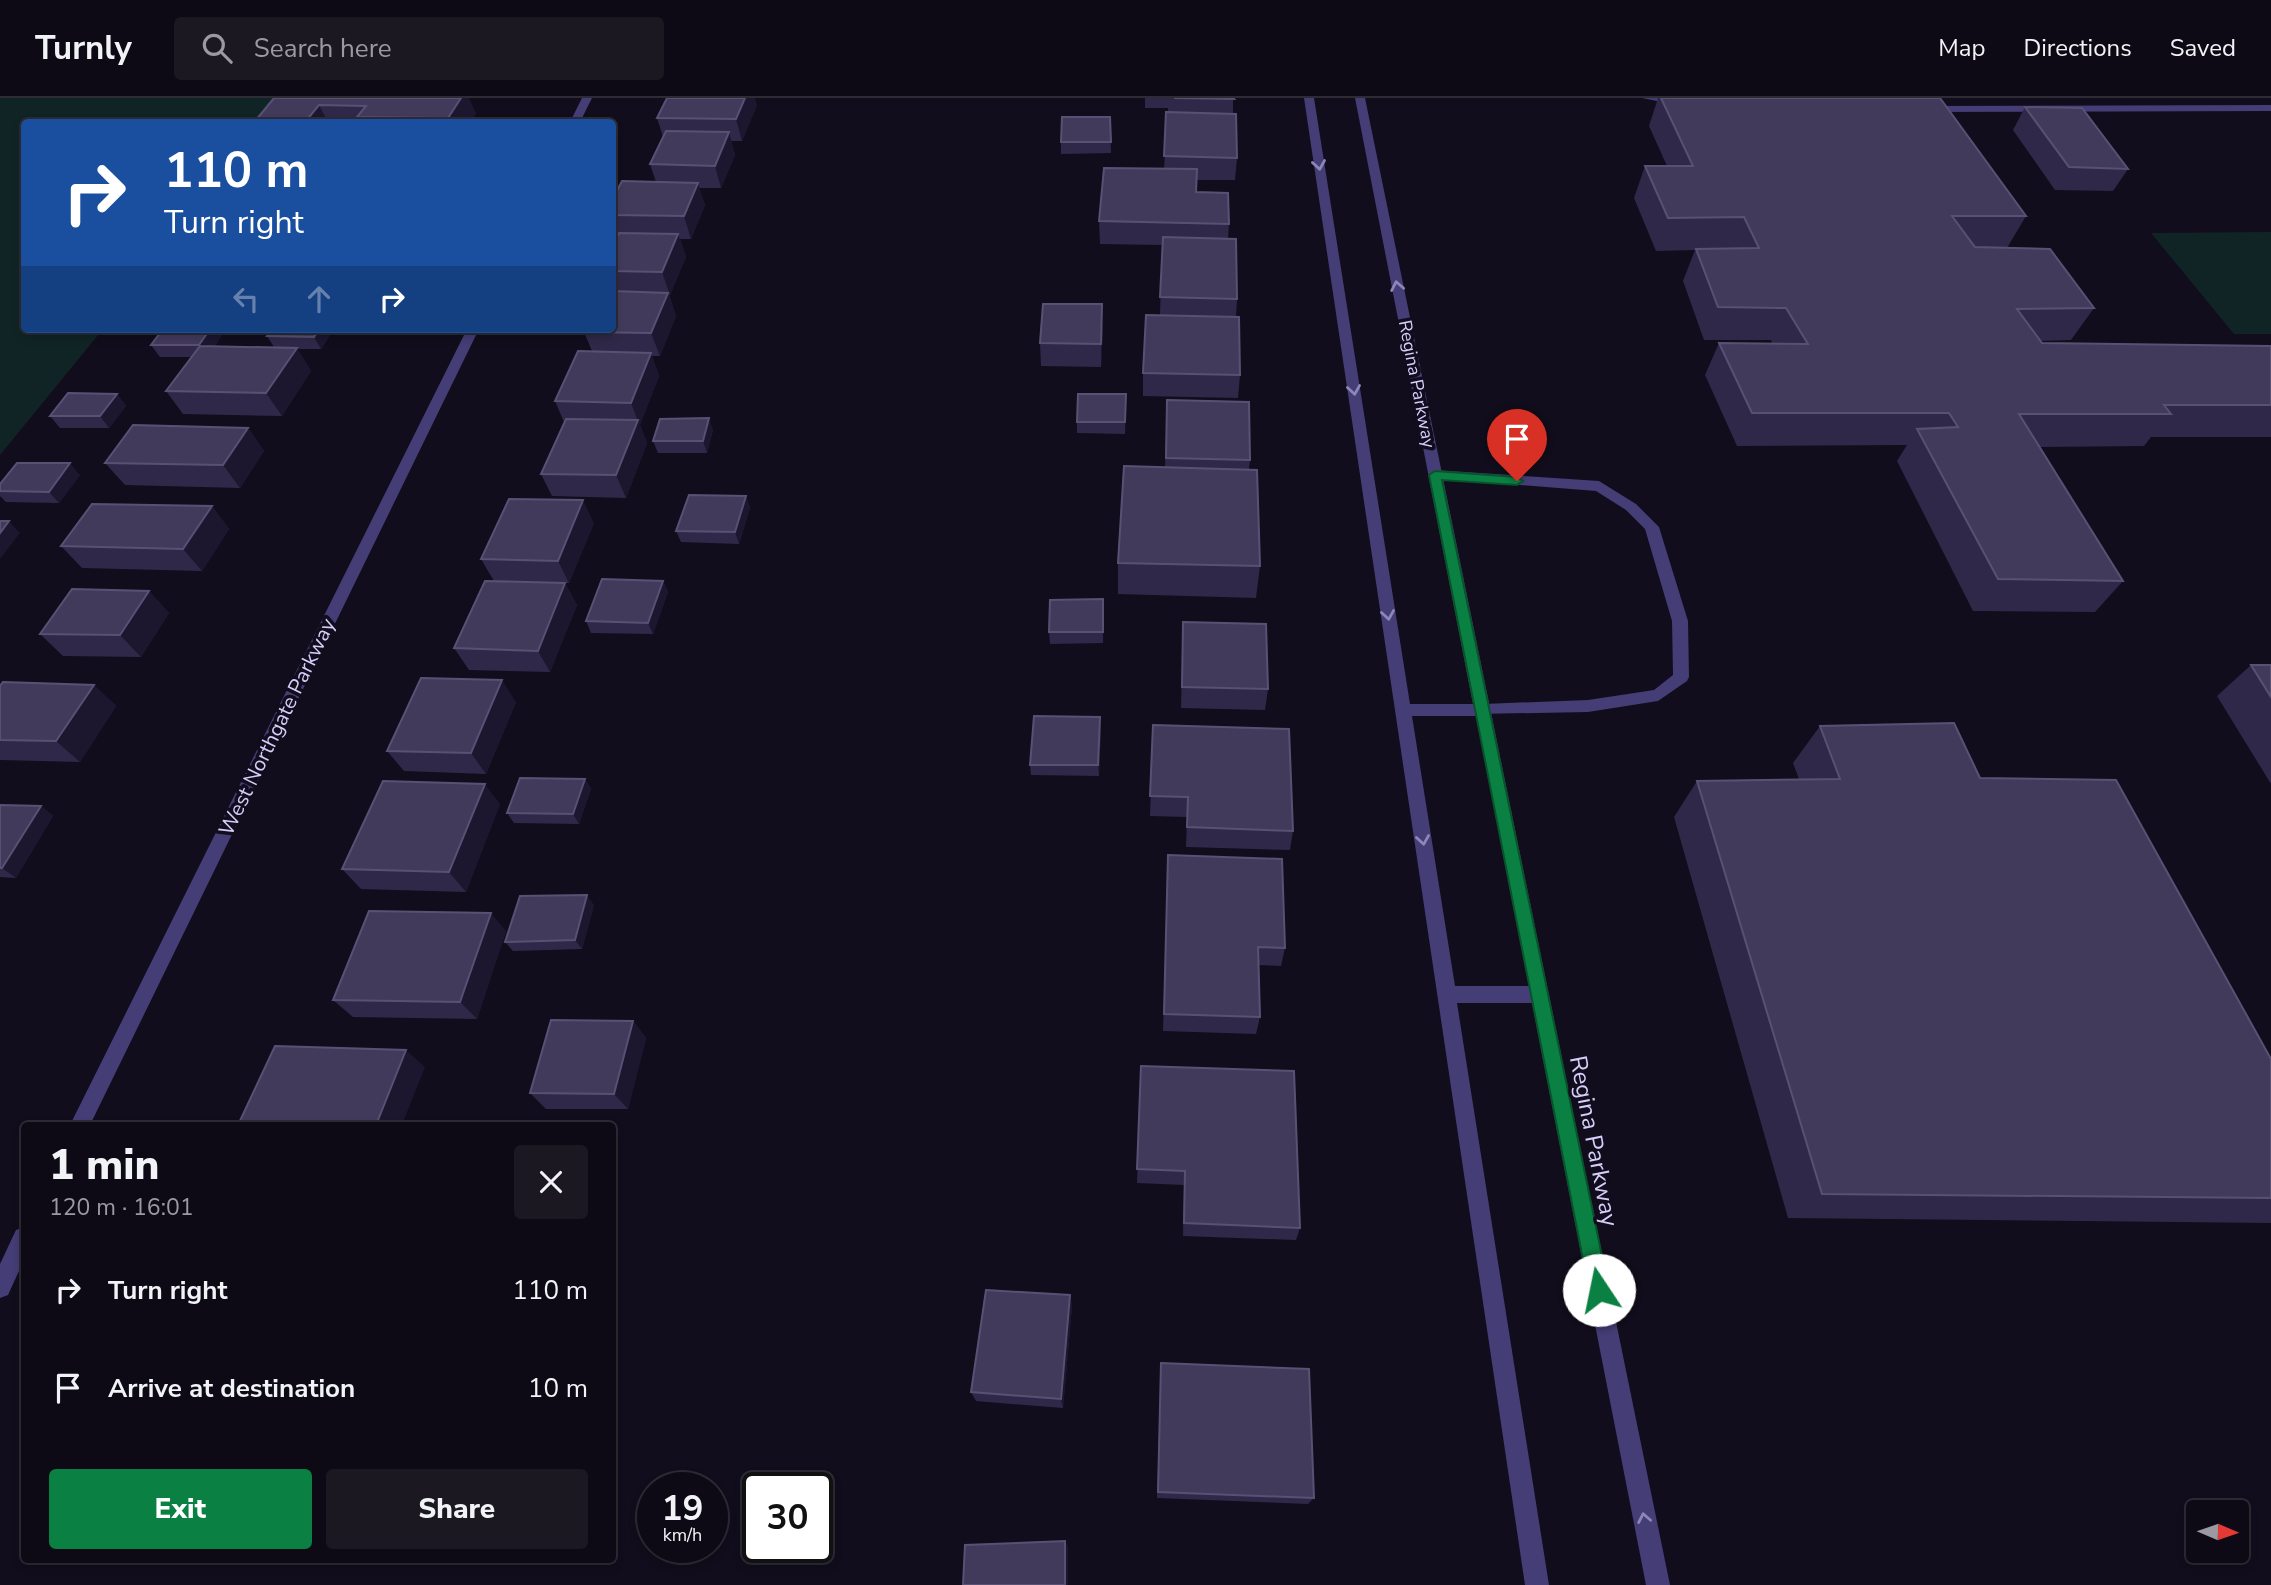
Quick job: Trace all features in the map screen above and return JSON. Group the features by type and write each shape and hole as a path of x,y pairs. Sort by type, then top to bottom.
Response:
{"street":[{"path":"576,119 587,98"},
{"path":"1309,98 1537,1585"},
{"name":"Regina Parkway","path":"1360,98 1658,1585"},
{"path":"1647,98 1692,104"},
{"path":"1919,109 2271,108"},
{"name":"West Northgate Parkway","path":"81,1122 471,333"},
{"path":"1403,710 1588,706 1658,695 1681,677 1680,621 1652,527 1631,507 1599,486 1435,475"},
{"path":"1447,994 1539,995"},
{"path":"0,1287 21,1244"}],"green space":[{"path":"0,98 291,98 274,119 21,119 21,333 100,333 0,455"},
{"path":"2271,232 2271,334 2234,334 2151,233"}],"building":[{"path":"274,98 461,98 448,118 357,117 366,106 319,105 308,119 257,119"},
{"path":"667,98 745,98 736,119 657,118"},
{"path":"1661,98 1940,98 2026,216 1952,216 1975,247 2050,249 2094,308 2017,309 2042,343 2271,346 2271,405 2164,405 2171,414 2019,414 2123,581 1998,579 1917,429 1958,427 1949,413 1752,413 1719,343 1808,344 1786,308 1718,307 1696,249 1759,248 1744,217 1668,218 1645,166 1693,166"},
{"path":"2025,107 2082,108 2128,169 2069,167"},
{"path":"1166,112 1236,114 1237,158 1164,156"},
{"path":"1062,117 1110,117 1111,142 1061,142"},
{"path":"666,131 729,132 715,166 650,164"},
{"path":"1104,168 1197,169 1196,192 1228,193 1229,224 1099,221"},
{"path":"622,181 698,183 684,216 616,215 616,192"},
{"path":"619,233 678,234 662,272 616,271 616,239"},
{"path":"1163,237 1236,239 1237,299 1160,297"},
{"path":"616,291 668,293 651,333 616,332"},
{"path":"1043,304 1102,304 1101,344 1040,343"},
{"path":"1146,315 1239,317 1240,375 1143,373"},
{"path":"160,333 207,333 199,345 151,345"},
{"path":"269,333 316,333 314,337 267,336"},
{"path":"200,346 297,348 266,393 166,391"},
{"path":"578,351 651,353 631,403 555,401"},
{"path":"68,393 117,394 100,416 50,416"},
{"path":"1078,394 1126,394 1125,422 1077,422"},
{"path":"1167,400 1249,402 1250,460 1166,458"},
{"path":"709,418 703,441 653,441 660,419"},
{"path":"566,419 638,420 616,475 541,474"},
{"path":"133,425 248,428 223,465 105,463"},
{"path":"17,463 70,463 49,492 0,491 0,484"},
{"path":"1124,466 1257,470 1260,566 1118,563"},
{"path":"689,495 746,496 735,532 676,531"},
{"path":"509,499 583,500 558,561 481,559"},
{"path":"92,504 212,506 183,549 61,546"},
{"path":"0,521 9,521 0,533"},
{"path":"602,579 663,581 648,623 586,621"},
{"path":"485,581 565,583 538,651 454,648"},
{"path":"72,589 149,591 120,635 40,634"},
{"path":"1103,599 1103,632 1049,632 1050,600"},
{"path":"1183,622 1266,624 1268,689 1182,687"},
{"path":"2251,665 2271,665 2271,697"},
{"path":"421,678 502,680 471,753 387,751"},
{"path":"3,682 94,685 56,741 0,740 0,686"},
{"path":"1034,716 1100,717 1098,765 1030,765"},
{"path":"1954,723 1980,778 2116,780 2271,1059 2271,1198 1822,1194 1697,781 1840,779 1820,726"},
{"path":"1153,725 1289,729 1293,831 1187,827 1188,797 1150,796"},
{"path":"520,778 585,779 573,814 507,813"},
{"path":"383,781 485,784 449,872 342,869"},
{"path":"0,805 41,806 2,868 0,868"},
{"path":"1168,855 1282,859 1285,948 1258,947 1260,1017 1164,1014"},
{"path":"587,895 575,940 505,942 520,896"},
{"path":"369,911 491,913 460,1002 333,1000"},
{"path":"551,1020 633,1021 614,1094 530,1093"},
{"path":"275,1046 406,1050 377,1122 239,1122"},
{"path":"1141,1066 1294,1071 1300,1228 1184,1223 1185,1171 1137,1169"},
{"path":"986,1290 1070,1295 1061,1399 971,1392"},
{"path":"1161,1363 1309,1369 1314,1498 1158,1492"},
{"path":"1065,1541 1065,1585 963,1585 965,1545"}],"route":[{"path":"1517,481 1435,475 1599,1290"}]}
